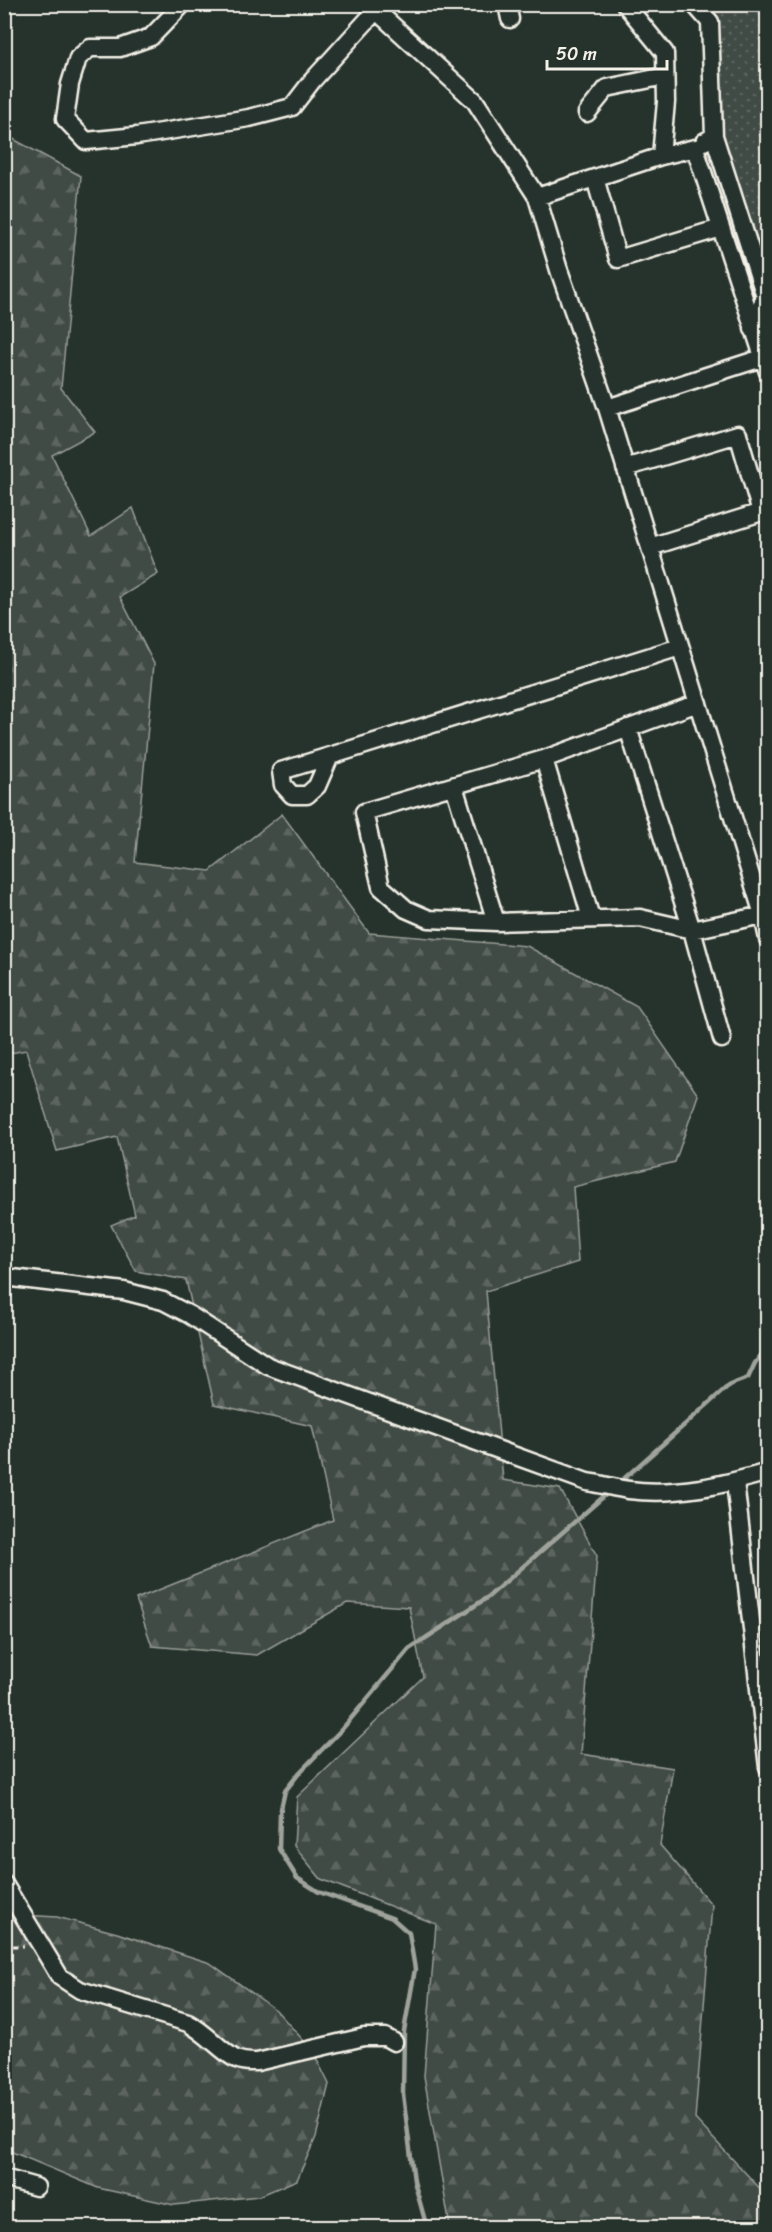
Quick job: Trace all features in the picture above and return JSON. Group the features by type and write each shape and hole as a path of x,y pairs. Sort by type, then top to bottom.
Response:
{"street":[{"path":"183,4 152,37 120,48 90,48 78,58 70,84 65,119 86,141 137,136 249,118 292,107 376,7 476,101 537,197 559,270 607,408 763,915 768,939"},
{"path":"625,4 665,53 666,102 661,156"},
{"path":"694,4 710,22 714,136 765,296 753,329"},
{"path":"587,113 607,88 666,76"},
{"path":"537,197 661,156 695,148 714,136"},
{"path":"607,408 765,365 695,148"},
{"path":"595,177 618,259 721,228"},
{"path":"625,468 738,434 764,511 650,547"},
{"path":"330,756 680,647"},
{"path":"698,703 544,759 364,813 381,887 406,909 429,919 496,922 640,918 692,930 763,915"},
{"path":"628,728 692,930 722,1039"},
{"path":"544,759 591,918"},
{"path":"454,786 496,922"},
{"path":"4,1277 124,1291 163,1301 190,1315 268,1366 587,1482 629,1490 660,1492 712,1487 768,1472"},
{"path":"735,1482 768,1767"},
{"path":"4,1884 60,1977 80,1990 188,2023 203,2031 234,2058 244,2062 257,2062 363,2037 385,2037 394,2042"},
{"path":"4,2178 36,2187"}],"green space":[{"path":"703,5 767,5 767,372 695,148 719,141"},
{"path":"4,134 81,176 61,388 95,432 52,455 91,536 133,508 158,574 120,597 154,664 135,862 210,871 282,814 369,933 527,946 637,1007 698,1095 675,1162 573,1187 578,1262 486,1291 503,1480 560,1489 597,1556 581,1754 673,1768 660,1845 712,1905 695,2119 767,2196 767,2227 450,2227 424,2076 436,1924 321,1879 294,1846 297,1797 423,1677 409,1607 347,1603 257,1655 152,1646 136,1599 333,1520 312,1426 214,1404 186,1280 136,1271 111,1225 135,1215 117,1137 57,1151 26,1050 5,1054"},
{"path":"5,1914 57,1917 117,1933 210,1963 276,2010 312,2050 329,2084 316,2137 297,2180 259,2196 174,2205 98,2188 5,2149"}],"waterway":[{"path":"619,1483 726,1388 748,1378 755,1363 768,1346"},
{"path":"427,2228 414,2181 403,2094 404,2031 415,1969 409,1933 392,1918 319,1892 297,1878 279,1849 280,1813 285,1791 300,1772 343,1728 409,1649 488,1597 610,1491"}]}
